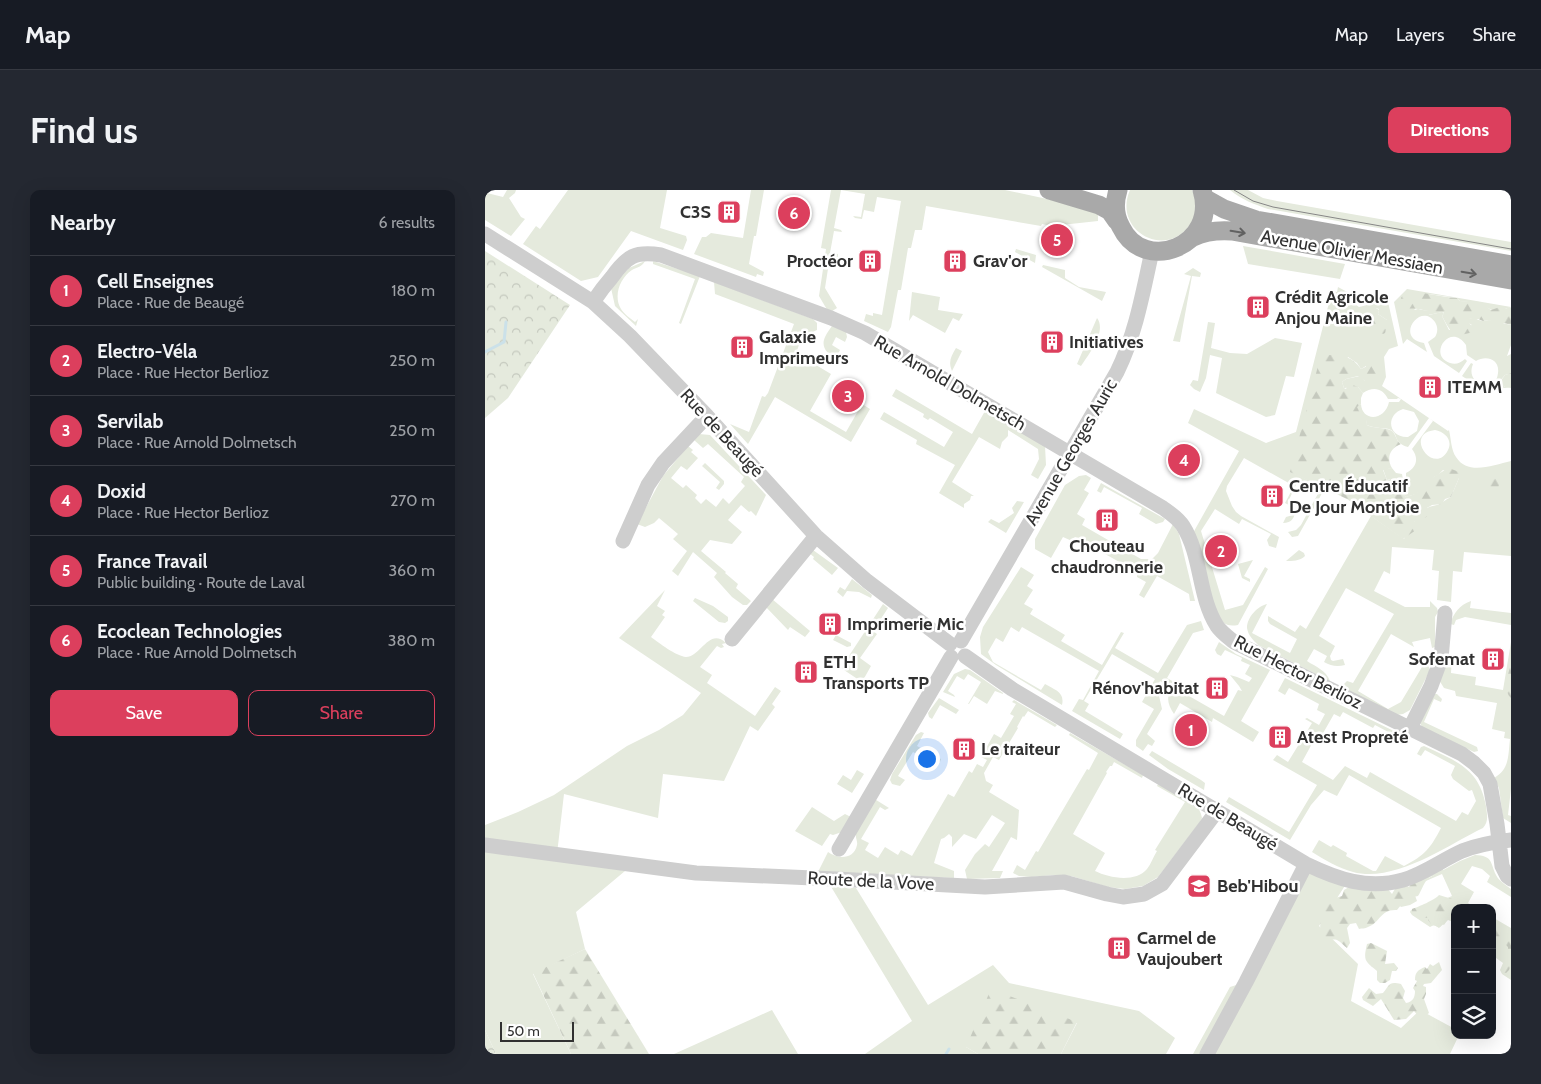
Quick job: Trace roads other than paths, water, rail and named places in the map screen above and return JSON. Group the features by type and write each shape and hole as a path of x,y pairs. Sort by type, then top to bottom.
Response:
{"main road":[{"path":"1049,190 1099,205 1110,211 1123,232 1132,241 1141,247 1152,250"},
{"path":"1117,221 1115,207 1118,190"},
{"path":"1193,237 1199,229 1204,216 1203,194"},
{"name":"Avenue Olivier Messiaen","path":"1203,194 1224,210 1256,220 1511,265"},
{"name":"Avenue Olivier Messiaen","path":"1152,250 1163,251 1176,248 1203,232 1217,230 1511,280"}],"street":[{"name":"Rue de Beaugé","path":"485,234 593,302 630,336 707,416 816,536 867,581 1011,689 1306,864 1342,880 1381,884 1403,880 1470,848 1505,841"},
{"name":"Avenue Georges Auric","path":"839,849 957,650 1117,372 1126,354 1138,317 1152,250"},
{"name":"Rue Arnold Dolmetsch","path":"593,302 621,264 628,258 649,253 661,255 831,318 865,333 1069,453"},
{"path":"623,541 648,485 663,464 707,416"},
{"name":"Rue Hector Berlioz","path":"1069,453 1163,508 1179,521 1189,538 1206,601 1212,616 1218,627 1234,642 1462,754 1474,763 1490,784 1497,824 1505,841 1501,866 1511,879"},
{"path":"731,639 816,536"},
{"path":"1410,728 1431,686 1441,659 1445,613"},
{"name":"Route de la Vove","path":"485,845 696,873 985,888 1064,882 1123,897 1143,894 1162,884 1217,811"},
{"path":"1207,1054 1306,864"}],"waterway":[{"path":"485,352 504,342 506,322"},
{"path":"946,1054 949,1049"}],"tram line":[{"path":"1234,190 1253,201 1273,207 1511,249"}],"place":[{"name":"C3S","path":"729,212"},
{"name":"Ecoclean Technologies","path":"794,213"},
{"name":"France Travail","path":"1057,240"},
{"name":"Proctéor","path":"870,261"},
{"name":"Grav'or","path":"955,261"},
{"name":"Crédit Agricole Anjou Maine","path":"1258,307"},
{"name":"Initiatives","path":"1052,342"},
{"name":"Galaxie Imprimeurs","path":"742,347"},
{"name":"ITEMM","path":"1430,387"},
{"name":"Servilab","path":"848,396"},
{"name":"Doxid","path":"1184,460"},
{"name":"Centre Éducatif De Jour Montjoie","path":"1272,496"},
{"name":"Chouteau chaudronnerie","path":"1107,520"},
{"name":"Electro-Véla","path":"1221,551"},
{"name":"Imprimerie Mic","path":"830,624"},
{"name":"Sofemat","path":"1493,659"},
{"name":"ETH Transports TP","path":"806,672"},
{"name":"Rénov'habitat","path":"1217,688"},
{"name":"Cell Enseignes","path":"1191,730"},
{"name":"Atest Propreté","path":"1280,737"},
{"name":"Le traiteur","path":"964,749"},
{"name":"Beb'Hibou","path":"1199,886"},
{"name":"Carmel de Vaujoubert","path":"1119,948"}]}
